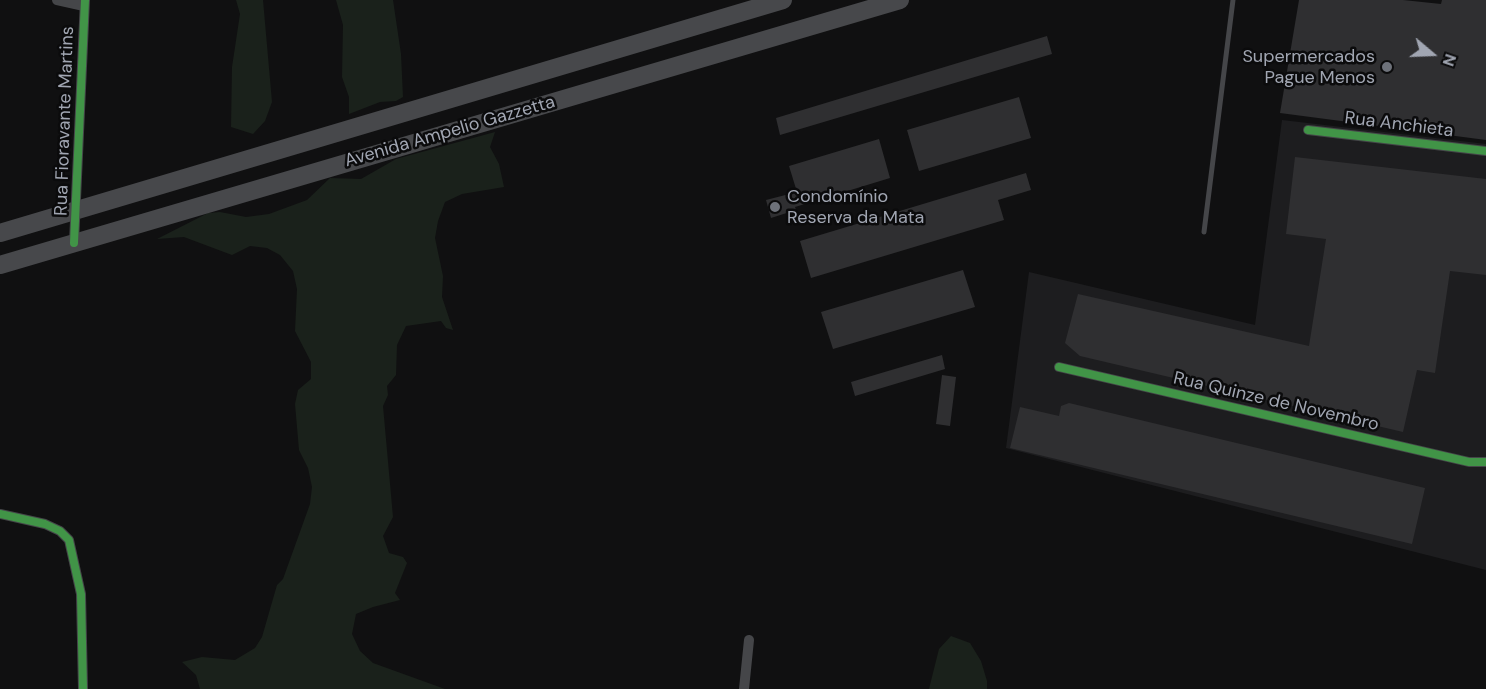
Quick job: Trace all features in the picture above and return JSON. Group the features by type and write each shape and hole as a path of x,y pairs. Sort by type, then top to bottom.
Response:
{"main road":[{"name":"Avenida Ampelio Gazzetta","path":"0,233 783,0"},
{"name":"Avenida Ampelio Gazzetta","path":"0,265 844,8 900,0"}],"street":[{"path":"57,0 84,3"},
{"name":"Rua Fioravante Martins","path":"74,243 84,3"},
{"name":"Rua Anchieta","path":"1308,130 1486,151"},
{"name":"Rua Quinze de Novembro","path":"1059,367 1469,462 1486,462"},
{"path":"0,514 45,524 60,531 69,540 81,594 83,689"},
{"path":"744,689 749,640"}],"lane":[{"path":"1204,232 1233,0"}],"shaded area":[{"path":"236,0 263,0 272,102 265,121 253,134 231,127 232,67 240,14"},
{"path":"336,0 393,0 401,54 403,97 396,101 380,102 349,114 349,97 342,77 343,25"},
{"path":"1282,120 1486,144 1486,570 1006,448 1029,272 1255,325"},
{"path":"495,132 490,147 499,164 504,187 462,194 445,202 438,221 435,238 443,276 442,297 453,330 446,328 441,321 406,326 397,345 396,375 387,386 388,395 383,406 393,517 383,536 389,553 403,557 407,563 395,593 400,600 356,614 352,634 360,651 373,663 445,689 200,689 196,675 182,662 202,657 235,660 255,648 262,637 277,585 283,579 310,504 312,487 308,468 299,450 295,404 298,390 311,379 311,362 295,331 297,289 293,271 280,255 267,248 250,246 232,255 184,237 157,239 208,213 220,212 246,217 269,214 307,200 330,178 361,179 396,159"},
{"path":"951,636 970,643 981,661 987,689 929,689 939,649"}],"building":[{"name":"Supermercados Pague Menos","path":"1299,0 1403,0 1441,4 1442,0 1486,0 1486,140 1280,113"},
{"path":"1047,36 1052,54 780,135 776,118"},
{"path":"1019,97 1031,138 919,171 907,130"},
{"path":"879,139 890,178 795,207 796,210 771,218 766,200 797,192 789,166"},
{"path":"1295,157 1486,179 1486,275 1450,271 1435,373 1417,370 1403,432 1080,356 1065,343 1078,294 1309,346 1326,239 1286,234"},
{"path":"1026,173 1031,190 998,200 1004,220 811,278 800,241"},
{"path":"963,270 975,307 833,349 821,312"},
{"path":"942,355 945,369 855,396 851,382"},
{"path":"942,375 956,377 950,426 936,424"},
{"path":"1069,403 1425,488 1412,544 1010,448 1020,407 1059,416 1061,406"}],"cycle path":[{"path":"74,243 85,0"},
{"path":"1308,130 1486,151"},
{"path":"1059,367 1469,462 1486,462"},
{"path":"0,514 45,524 60,531 69,540 81,594 83,689"}],"place":[{"name":"Supermercados Pague Menos","path":"1387,67"},
{"name":"Condomínio Reserva da Mata","path":"775,207"}]}
